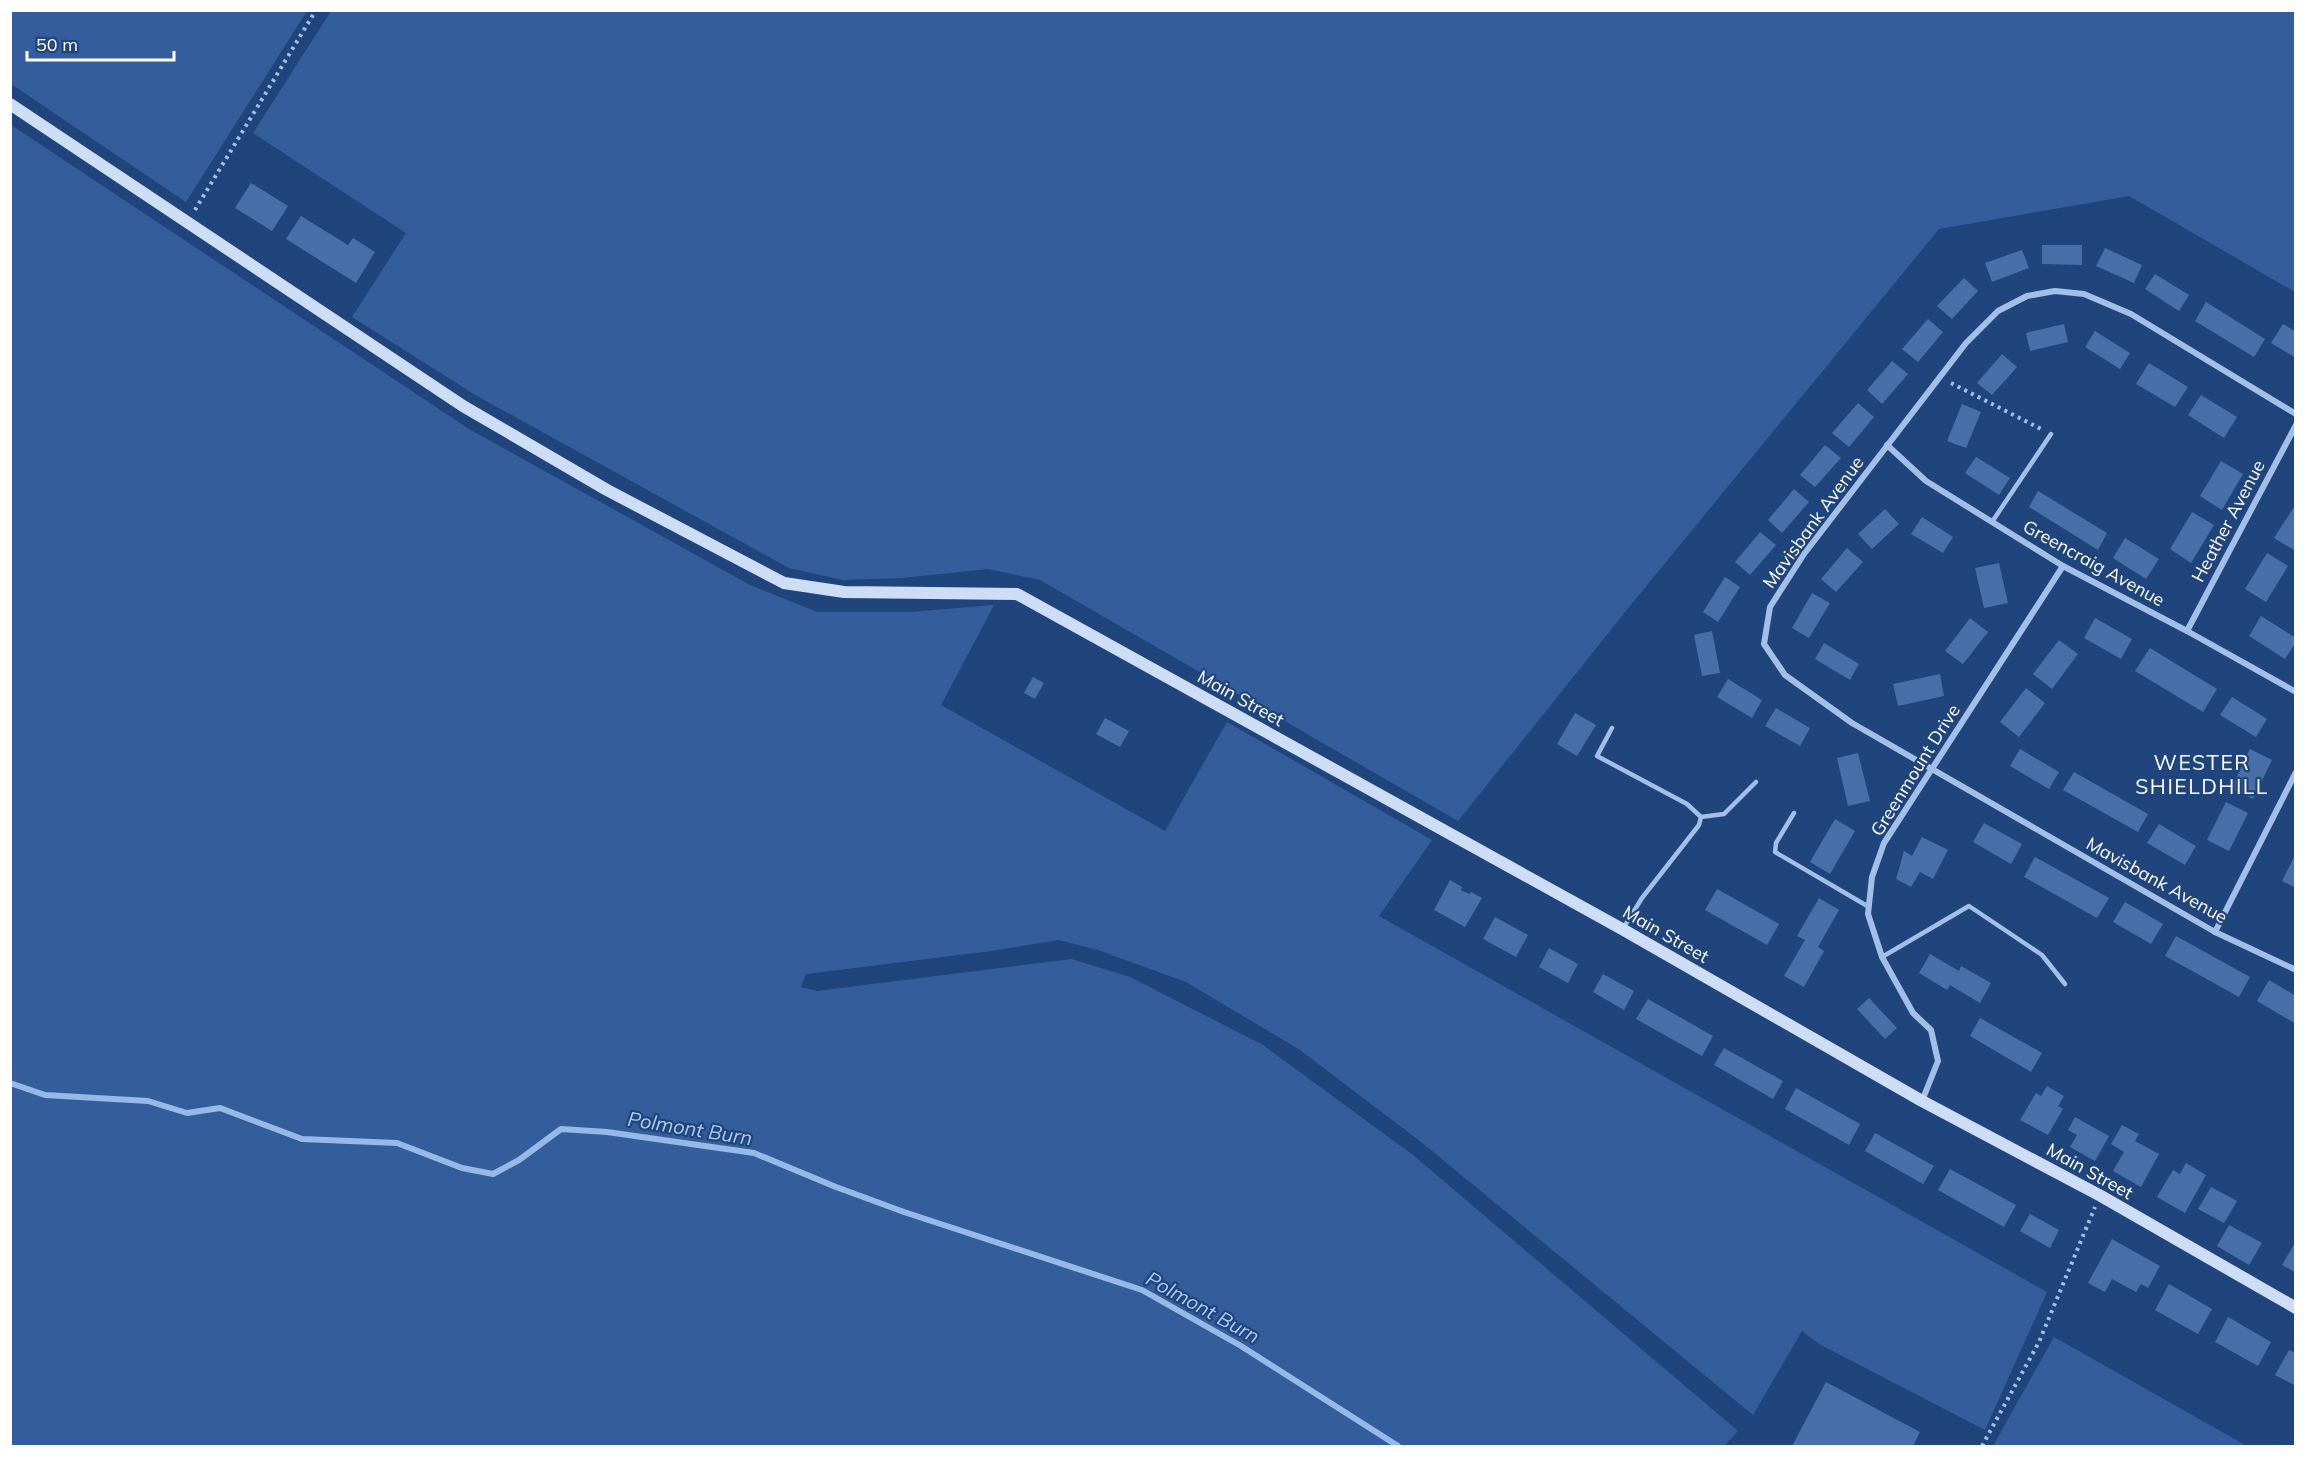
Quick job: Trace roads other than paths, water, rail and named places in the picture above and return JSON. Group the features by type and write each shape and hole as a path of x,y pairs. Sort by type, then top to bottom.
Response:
{"street":[{"name":"Main Street","path":"10,105 463,406 608,490 784,584 844,592 1017,594 1622,929 1922,1101 2100,1196 2295,1308"},
{"name":"Mavisbank Avenue","path":"2295,414 2131,315 2084,294 2055,291 2027,296 1998,311 1966,343 1804,554 1770,607 1764,644 1785,675 1852,723 2216,932 2295,970"},
{"name":"Heather Avenue","path":"2187,631 2295,424"},
{"name":"Greencraig Avenue","path":"1887,445 1926,482 2062,567 2187,631 2295,692"},
{"name":"Greenmount Drive","path":"1922,1101 1938,1061 1931,1030 1913,1013 1882,957 1869,914 1872,877 1884,843 2062,567"},
{"path":"2216,932 2295,772"}],"lane":[{"path":"1992,522 2051,434"},
{"path":"1612,728 1598,756 1687,804 1701,817"},
{"path":"1701,817 1724,814 1756,782"},
{"path":"1794,813 1776,843 1775,852 1869,907"},
{"path":"1622,929 1642,898 1699,825 1701,817"},
{"path":"1882,957 1969,906 2042,955 2065,984"}],"waterway":[{"name":"Polmont Burn","path":"10,1083 45,1095 148,1101 187,1113 220,1108 302,1139 397,1143 462,1168 493,1174 519,1160 561,1129 607,1132 754,1153 904,1212 1142,1290 1241,1346 1398,1446"}],"district":[{"name":"WESTER SHIELDHILL","path":"2202,774"}]}
